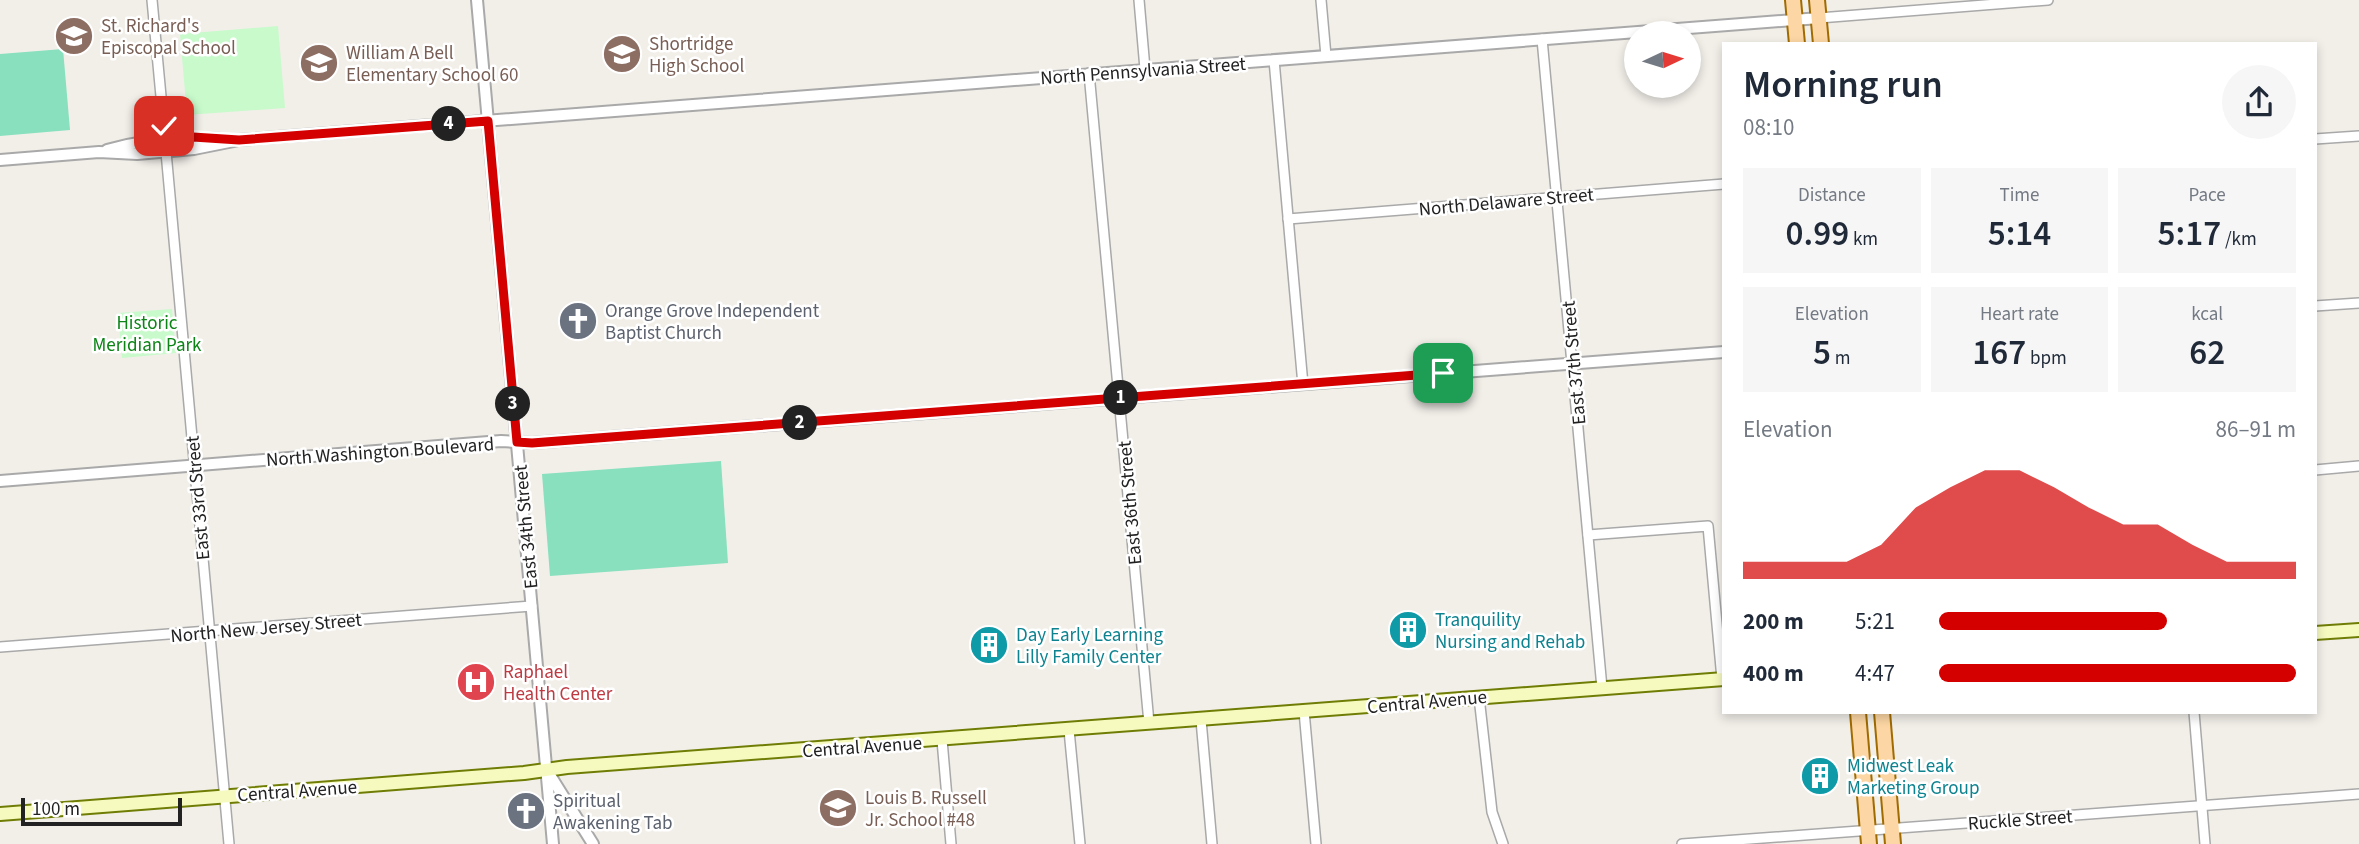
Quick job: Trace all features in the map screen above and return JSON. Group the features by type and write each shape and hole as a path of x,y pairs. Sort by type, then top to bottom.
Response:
{"main road":[{"path":"1793,0 1797,42"},
{"path":"1818,0 1821,42"},
{"path":"2317,633 2359,629"},
{"name":"Central Avenue","path":"0,814 1722,679"},
{"path":"1858,714 1869,837"},
{"path":"1882,714 1893,837"}],"street":[{"path":"152,0 165,139"},
{"name":"East 34th Street","path":"477,0 553,844"},
{"path":"1139,0 1145,69"},
{"path":"1321,0 1326,56"},
{"name":"North Pennsylvania Street","path":"0,160 99,152 137,155 194,149 239,140 1819,18 1981,3 2048,0"},
{"name":"East 37th Street","path":"1542,39 1602,688"},
{"path":"1273,60 1303,385"},
{"name":"East 36th Street","path":"1090,74 1149,723"},
{"path":"2317,139 2359,136"},
{"name":"North Pennsylvania Street","path":"99,152 135,142 165,139 193,137 239,140"},
{"name":"East 33rd Street","path":"166,152 229,844"},
{"name":"North Delaware Street","path":"1288,219 1722,184"},
{"path":"2317,306 2359,303"},
{"name":"North Washington Boulevard","path":"0,481 501,441 532,443 1722,352"},
{"path":"2317,470 2359,467"},
{"path":"1588,535 1707,526 1722,669"},
{"name":"North New Jersey Street","path":"0,647 532,606"},
{"path":"1479,697 1492,812 1503,844"},
{"path":"1304,711 1316,844"},
{"path":"2194,714 2205,844"},
{"path":"1201,720 1212,844"},
{"path":"1069,730 1080,844"},
{"path":"942,740 951,844"},
{"path":"546,770 593,844"},
{"name":"Ruckle Street","path":"1682,844 1893,837 2202,806 2359,794"}],"green space":[{"path":"278,26 285,108 187,115 180,34"},
{"path":"63,49 70,130 0,136 0,54"},
{"name":"Historic Meridian Park","path":"172,309 176,353 122,358 118,313"},
{"path":"721,461 728,563 550,576 542,474"}],"place":[{"name":"St. Richard's Episcopal School","path":"74,36"},
{"name":"Shortridge High School","path":"622,54"},
{"name":"William A Bell Elementary School 60","path":"319,63"},
{"name":"Orange Grove Independent Baptist Church","path":"578,321"},
{"name":"Tranquility Nursing and Rehab","path":"1408,630"},
{"name":"Day Early Learning Lilly Family Center","path":"989,645"},
{"name":"Raphael Health Center","path":"476,682"},
{"name":"Midwest Leak Marketing Group","path":"1820,776"},
{"name":"Louis B. Russell Jr. School #48","path":"838,808"},
{"name":"Spiritual Awakening Tab","path":"526,811"}],"route":[{"path":"164,126 165,139 193,137 239,140 488,121 517,442 532,443 1443,373"}]}
